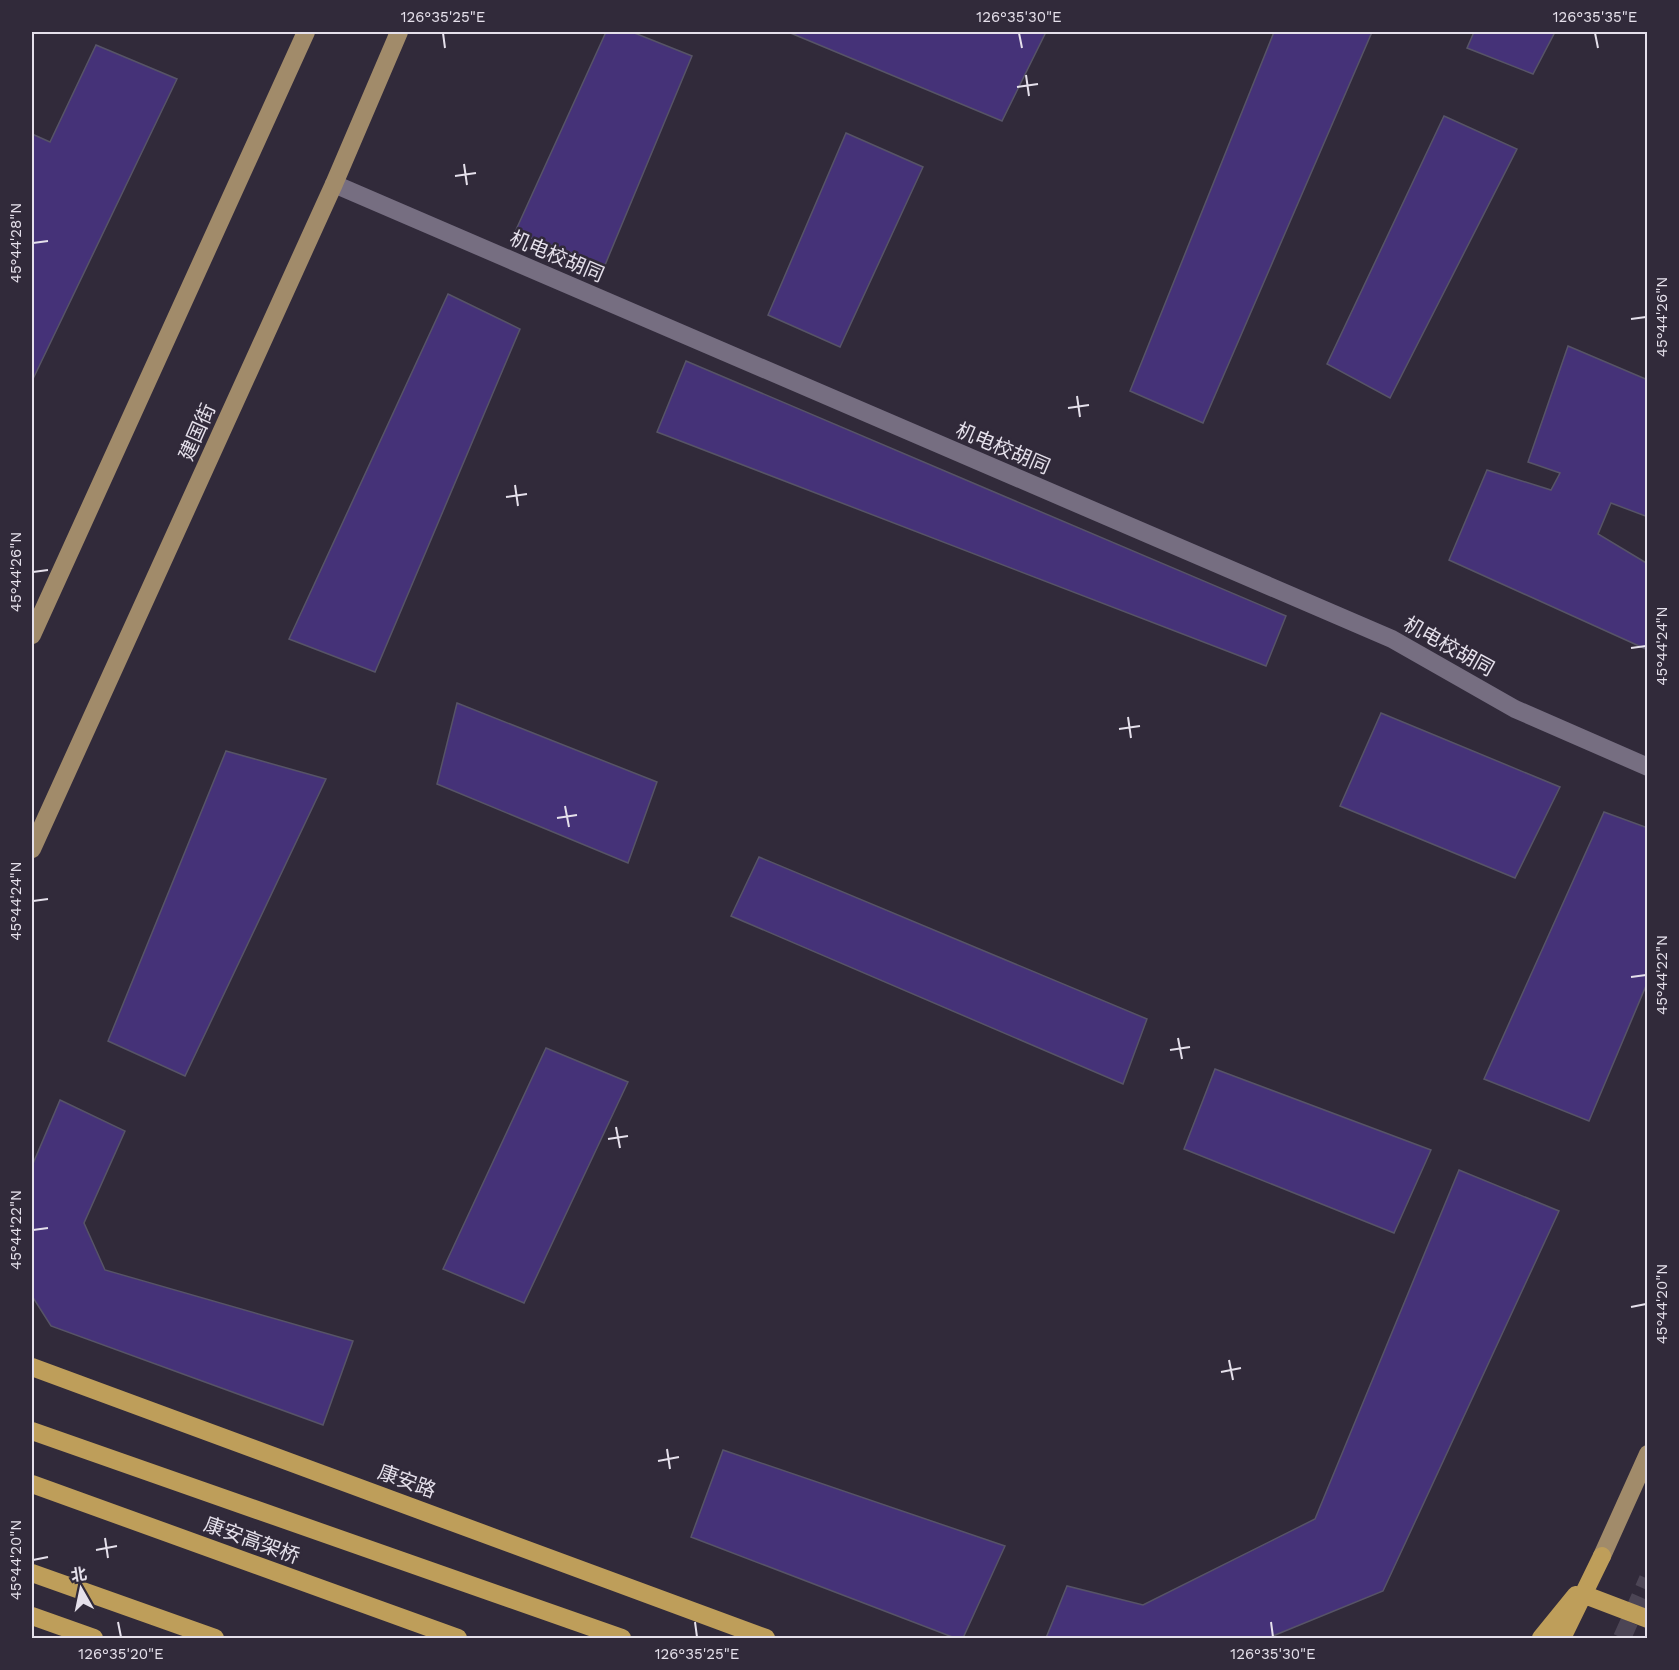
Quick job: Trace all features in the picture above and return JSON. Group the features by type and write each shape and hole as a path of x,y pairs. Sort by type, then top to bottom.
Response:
{"highway":[{"name":"康安路","path":"32,1367 766,1638"},
{"path":"32,1431 622,1638"},
{"name":"康安高架桥","path":"32,1484 458,1638"},
{"path":"1562,1638 1585,1595 1598,1564"},
{"path":"1541,1638 1598,1564"},
{"path":"32,1573 215,1638"},
{"path":"1585,1595 1647,1619"},
{"path":"32,1616 94,1638"}],"main road":[{"path":"32,634 306,32"},
{"name":"建国街","path":"32,849 334,184 399,32"},
{"path":"1598,1564 1647,1454"}],"street":[{"name":"机电校胡同","path":"334,184 1392,639 1515,709 1647,767"}],"building":[{"path":"606,32 632,32 692,56 605,265 515,232"},
{"path":"788,32 1046,32 1002,121"},
{"path":"1274,32 1372,32 1203,423 1130,391"},
{"path":"1474,32 1555,32 1533,74 1467,48"},
{"path":"96,45 177,79 32,381 32,134 50,142"},
{"path":"1444,116 1517,149 1390,398 1327,364"},
{"path":"846,133 923,167 840,347 768,315"},
{"path":"448,294 520,329 375,672 289,639"},
{"path":"1568,346 1648,380 1648,517 1611,503 1598,534 1648,564 1648,650 1449,560 1487,470 1551,490 1560,473 1528,462"},
{"path":"686,361 1286,616 1266,666 657,432"},
{"path":"457,703 657,782 628,863 437,784"},
{"path":"1381,713 1560,787 1515,878 1340,806"},
{"path":"226,751 326,779 185,1076 108,1041"},
{"path":"1604,812 1648,828 1648,981 1589,1121 1484,1079"},
{"path":"759,857 1147,1019 1123,1084 731,916"},
{"path":"546,1048 628,1082 524,1303 443,1269"},
{"path":"1215,1069 1431,1150 1394,1233 1184,1149"},
{"path":"60,1100 125,1131 84,1223 105,1270 353,1341 323,1425 51,1326 32,1296 32,1166"},
{"path":"1459,1170 1559,1211 1383,1591 1268,1638 1046,1638 1067,1586 1143,1605 1315,1519"},
{"path":"723,1450 1005,1546 963,1638 955,1638 691,1537"}],"tunnel":[{"path":"1622,1638 1648,1579"}]}
